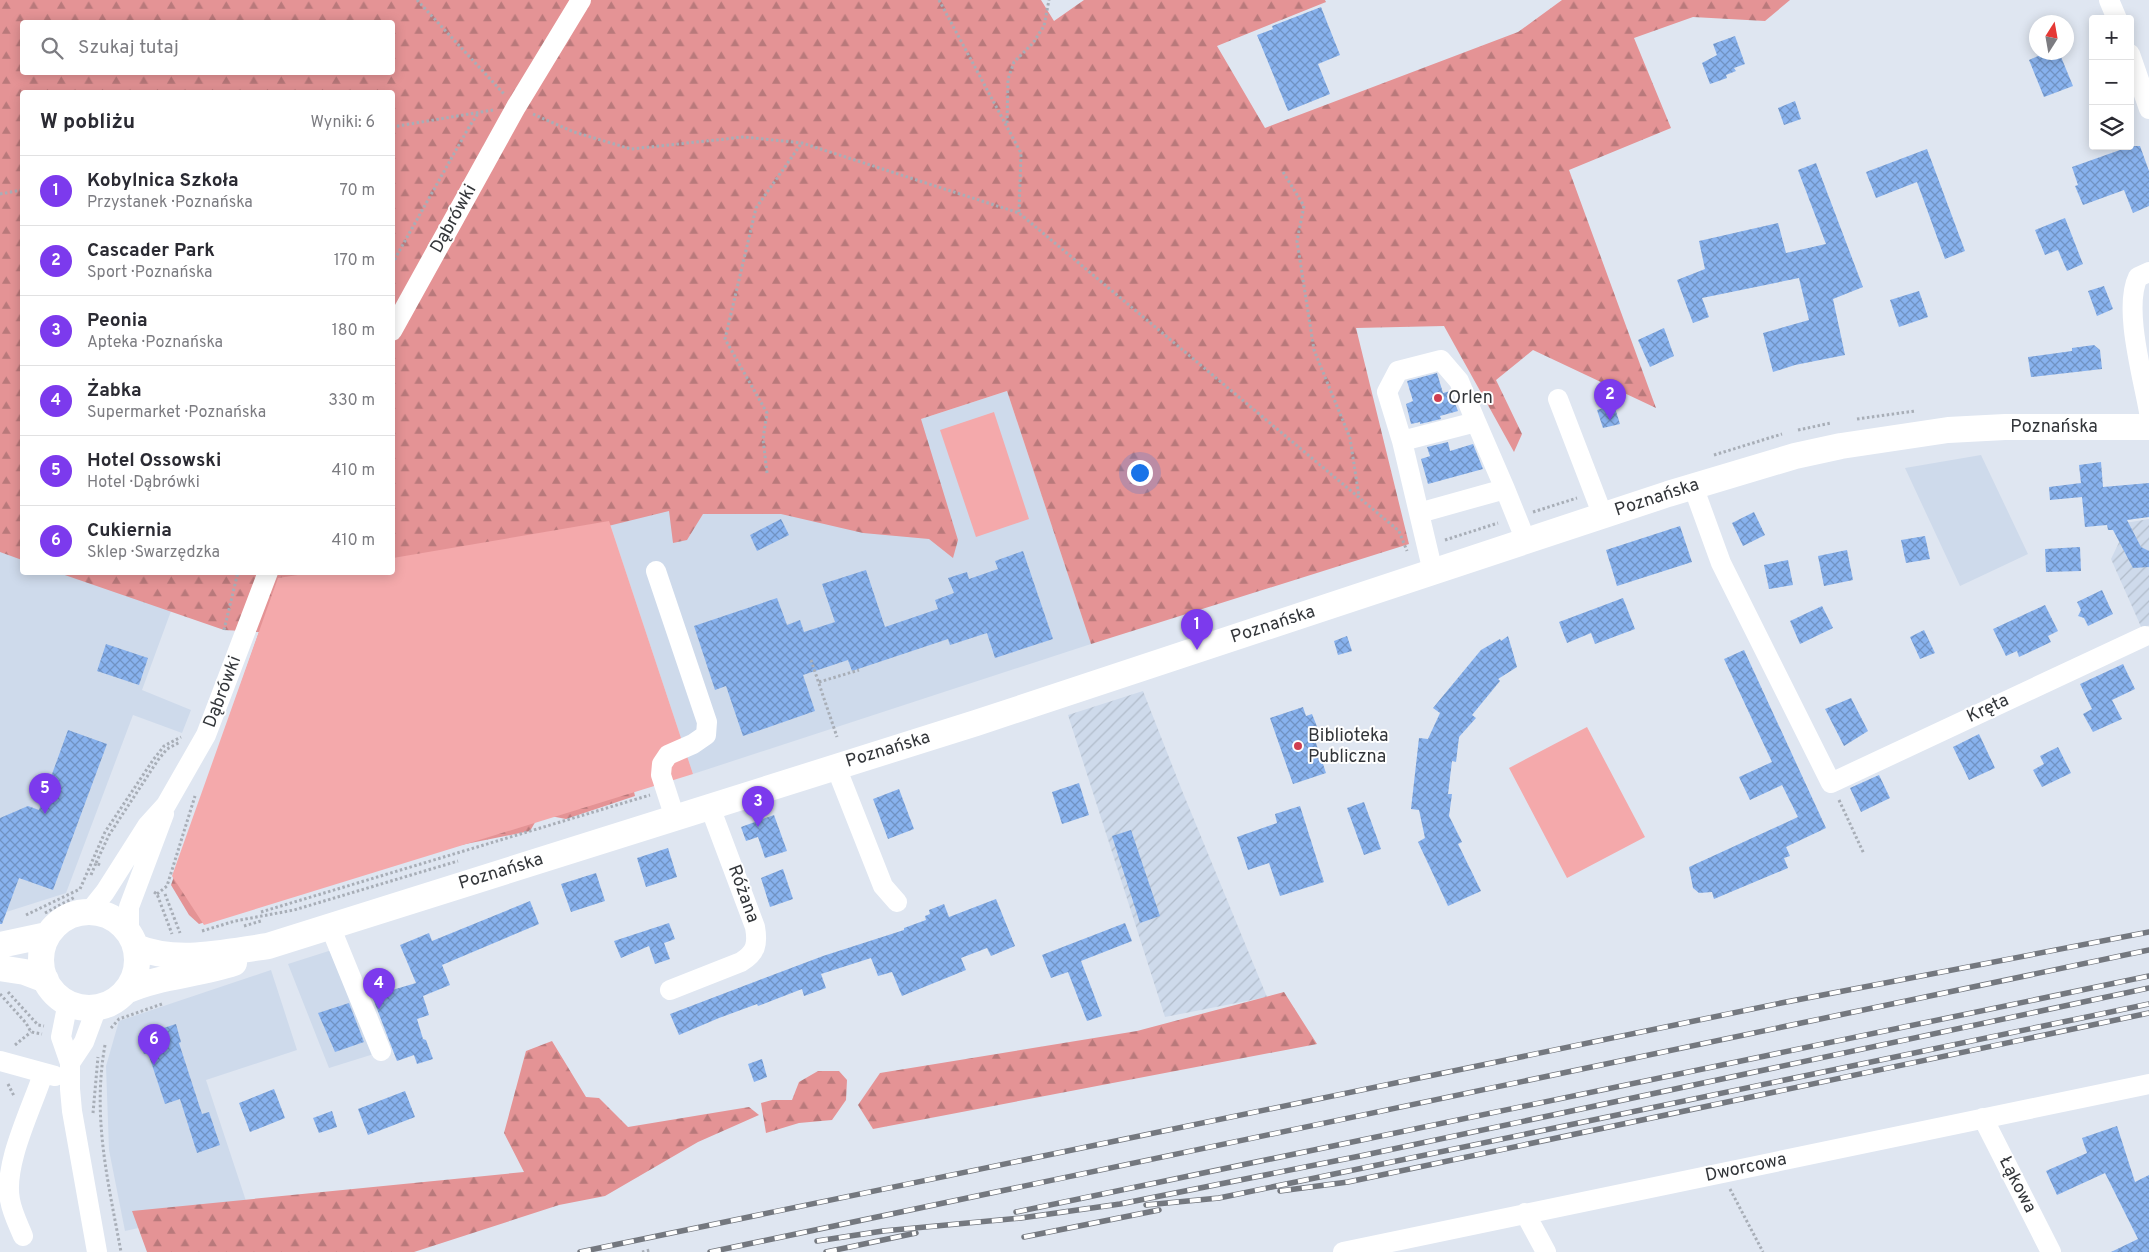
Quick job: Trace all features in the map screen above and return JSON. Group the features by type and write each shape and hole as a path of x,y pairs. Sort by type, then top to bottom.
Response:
{"main road":[{"name":"Poznańska","path":"132,940 160,955 178,956 210,954 268,946 1055,697 1693,486 1795,456 1898,436 1948,430 2005,427 2149,427"},
{"path":"0,946 42,926 59,922 73,914 89,912 104,914 118,921 132,940 137,962 134,978 126,991 114,1001 97,1007 83,1007 68,1002 55,993 46,980 42,964 42,926"},
{"name":"Poznańska","path":"126,991 142,983 219,968 248,958 268,946"},
{"path":"3,978 26,972 46,980"}],"street":[{"name":"Dąbrówki","path":"395,326 516,107 581,0"},
{"path":"2110,0 2116,15"},
{"path":"2132,60 2149,109"},
{"path":"2149,272 2138,277 2133,286 2132,319 2149,412"},
{"path":"1433,572 1402,441 1387,392 1398,371 1441,360 1459,381 1526,541"},
{"path":"1558,399 1603,516"},
{"path":"1402,441 1476,422"},
{"path":"1693,486 1721,563 1831,783"},
{"path":"1419,513 1505,489"},
{"path":"656,571 707,722 706,734 693,744 668,755 662,764 662,775 675,818"},
{"name":"Dąbrówki","path":"89,912 105,892 147,826 166,805 211,725 267,575"},
{"name":"Kręta","path":"1831,783 2145,636"},
{"path":"836,767 883,886 897,902"},
{"name":"Dąbrówki","path":"132,940 129,906 159,830 166,805"},
{"name":"Różana","path":"670,990 741,962 750,957 756,948 755,928 710,807"},
{"path":"330,926 381,1051"},
{"path":"68,1002 61,1037 70,1070 72,1111 97,1252"},
{"path":"70,1070 84,1042 97,1007"},
{"path":"0,1061 43,1074 70,1070"},
{"path":"23,1236 10,1199 9,1180 12,1163 43,1074"},
{"name":"Dworcowa","path":"1343,1252 1366,1250 1526,1213 2149,1084"},
{"name":"Łąkowa","path":"1983,1118 2051,1252"},
{"path":"1526,1213 1546,1252"}],"path":[{"path":"418,0 459,48 516,107 574,132 631,149 744,137 802,144 1019,213 1399,530 1407,552"},
{"path":"939,0 1021,153 1019,213"},
{"path":"1007,124 1008,79 1014,62 1032,44 1044,26 1049,0"},
{"path":"395,126 479,112 395,259"},
{"path":"767,473 763,439 767,413 725,339 756,208 802,144"},
{"path":"1283,172 1304,206 1297,241 1314,350 1350,438 1359,498"},
{"path":"0,194 20,190"},
{"path":"811,660 836,737"},
{"path":"819,682 859,670"},
{"path":"22,917 80,889 105,832 153,760 164,746 180,738 185,733 182,741 167,749 158,760 109,835 84,893 42,926"},
{"path":"1831,783 1864,854"},
{"path":"157,894 167,886 197,789"},
{"path":"261,912 655,794 653,801"},
{"path":"200,932 235,921 294,910 464,859"},
{"path":"96,863 104,867"},
{"path":"150,890 157,894 175,940"},
{"path":"165,894 180,934"},
{"path":"3,978 38,1025 47,1026"},
{"path":"0,994 26,1023 31,1032"},
{"path":"110,1030 120,1020 165,1003"},
{"path":"14,1045 31,1032 46,1034"},
{"path":"106,1041 99,1093 101,1140 122,1252"},
{"path":"1721,1173 1763,1252"},
{"path":"642,1252 650,1250"}],"shaded area":[{"path":"0,350 20,358 20,575 184,575 142,690 191,710 182,733 133,715 66,893 0,914"},
{"path":"1007,391 1091,644 693,774 609,521"},
{"path":"994,412 1029,519 976,537 940,430"},
{"path":"1981,455 2028,554 1960,586 1905,468"},
{"path":"2149,519 2149,625 2142,629 2111,559 2125,530 2125,523"},
{"path":"609,521 693,774 204,925 172,876 278,578 298,575 395,575 395,558"},
{"path":"1143,691 1267,997 1165,1017 1068,715"},
{"path":"1587,727 1645,837 1567,878 1509,768"},
{"path":"335,949 377,1053 329,1068 288,964"},
{"path":"271,970 297,1050 206,1080 247,1204 125,1231 109,1150 106,1066 119,1021"}],"green space":[{"path":"0,0 1041,0 1054,21 1084,0 1325,0 1326,2 1217,46 1265,128 1518,32 1562,0 1790,0 1765,21 1693,17 1634,38 1671,128 1569,170 1656,408 1533,350 1496,380 1522,434 1514,452 1444,326 1356,328 1409,544 1091,644 1007,391 921,419 958,540 953,558 929,539 863,533 781,514 703,514 687,540 673,543 669,511 324,596 631,779 635,796 566,819 540,814 530,831 402,857 307,890 199,924 189,915 171,885 259,632 224,630 65,575 395,575 395,90 20,90 20,559 0,552"},
{"path":"1284,992 1317,1044 873,1129 858,1105 880,1073 1137,1031"},
{"path":"552,1041 586,1097 599,1098 628,1127 749,1107 759,1115 698,1142 605,1196 559,1205 414,1252 147,1252 132,1211 524,1172 504,1133 526,1051"},
{"path":"818,1071 839,1071 847,1080 846,1100 832,1120 799,1123 766,1133 761,1103 772,1100 792,1100 799,1082"}],"building":[{"path":"1321,7 1340,55 1318,64 1330,94 1288,111 1257,35 1273,29 1272,26"},
{"path":"1735,36 1745,64 1734,68 1736,71 1726,75 1727,78 1710,84 1702,63 1717,55 1713,44"},
{"path":"2029,60 2062,60 2073,86 2044,97"},
{"path":"1795,101 1801,119 1784,125 1778,108"},
{"path":"2134,146 2140,146 2149,171 2149,206 2133,213 2124,190 2083,205 2075,186 2078,185 2072,167 2120,150 2134,150"},
{"path":"1927,149 1965,251 1945,259 1917,182 1876,198 1866,172"},
{"path":"1816,163 1863,287 1833,299 1845,355 1795,365 1773,372 1763,333 1809,320 1799,278 1702,298 1709,317 1693,323 1677,280 1705,269 1699,241 1778,223 1786,253 1826,244 1798,170"},
{"path":"2065,218 2083,264 2067,271 2058,250 2045,255 2035,230"},
{"path":"2104,286 2113,309 2097,316 2088,291"},
{"path":"1919,291 1928,317 1899,327 1890,300"},
{"path":"1664,328 1674,356 1650,367 1638,340"},
{"path":"2094,345 2100,350 2102,369 2031,377 2028,357 2072,351 2072,348"},
{"name":"Orlen","path":"1437,373 1443,393 1450,391 1458,411 1440,416 1441,419 1411,424 1406,404 1413,401 1407,381"},
{"path":"1614,405 1620,424 1603,428 1597,410"},
{"path":"1448,442 1450,451 1473,444 1483,469 1428,484 1421,459 1430,456 1427,447"},
{"path":"2101,462 2103,487 2149,483 2149,517 2127,520 2141,547 2149,551 2149,567 2133,568 2113,530 2108,530 2107,525 2085,527 2082,497 2050,500 2049,487 2081,483 2079,465"},
{"path":"1754,512 1765,535 1743,546 1732,523"},
{"path":"781,519 789,535 757,551 750,535"},
{"path":"1680,526 1692,562 1617,586 1606,550"},
{"path":"1925,536 1930,559 1906,563 1901,540"},
{"path":"2080,547 2081,571 2046,572 2045,549"},
{"path":"1847,550 1853,580 1824,586 1818,556"},
{"path":"1023,551 1053,639 995,658 987,633 950,645 948,639 852,671 848,660 803,675 815,711 743,736 726,686 715,690 694,626 777,598 787,625 800,620 804,632 835,622 822,584 866,570 885,627 938,609 935,600 954,593 948,578 967,572 969,579 998,569 995,561"},
{"path":"1788,560 1793,585 1769,589 1764,565"},
{"path":"2102,590 2113,614 2088,626 2084,618 2078,616 2081,610 2077,602"},
{"path":"1623,598 1635,629 1595,644 1591,633 1567,643 1559,622"},
{"path":"2045,605 2058,631 2048,636 2051,642 2019,657 2017,651 2006,656 1993,629"},
{"path":"1822,606 1833,628 1800,644 1790,621"},
{"path":"1924,630 1935,653 1920,659 1910,637"},
{"path":"1347,636 1352,651 1338,655 1334,641"},
{"path":"1508,636 1517,667 1498,679 1500,681 1472,715 1476,718 1459,737 1456,762 1452,761 1448,794 1452,794 1449,816 1462,842 1458,844 1481,891 1448,906 1418,842 1425,838 1419,810 1411,809 1419,738 1428,739 1440,713 1433,708 1481,650"},
{"path":"106,644 148,658 139,685 97,671"},
{"path":"1744,650 1826,828 1786,847 1790,856 1784,858 1788,868 1714,899 1712,892 1699,893 1693,888 1689,867 1798,817 1782,785 1750,800 1739,777 1772,762 1724,659"},
{"path":"2123,664 2135,689 2112,700 2122,719 2093,732 2083,714 2092,709 2080,684"},
{"path":"1851,698 1868,731 1844,746 1825,709"},
{"path":"1303,707 1306,716 1312,714 1318,729 1312,731 1326,773 1293,784 1270,718"},
{"path":"68,730 107,744 53,890 19,878 2,924 0,924 0,818 28,806 39,810"},
{"path":"1979,734 1995,768 1969,780 1953,747"},
{"path":"2058,747 2071,773 2042,787 2033,770 2044,764 2040,756"},
{"path":"1879,775 1890,798 1861,812 1850,788"},
{"path":"1079,783 1089,815 1062,824 1052,792"},
{"path":"899,789 914,829 888,839 873,799"},
{"path":"1364,802 1381,849 1364,855 1347,808"},
{"path":"1300,806 1324,882 1280,896 1269,863 1248,870 1237,837 1277,823 1275,814"},
{"path":"774,815 787,851 765,858 758,837 746,841 741,827"},
{"path":"1131,830 1160,916 1140,923 1112,836"},
{"path":"668,848 677,877 646,887 637,858"},
{"path":"783,869 793,899 770,907 761,878"},
{"path":"596,873 605,901 571,912 561,884"},
{"path":"996,899 1015,946 991,956 987,948 961,958 966,970 902,996 892,972 878,976 871,958 821,974 826,988 804,996 802,989 758,1006 757,1004 719,1018 679,1035 670,1014 823,956 904,930 904,928 926,920 925,916 930,914 929,910 944,904 949,917"},
{"path":"530,901 539,924 442,965 450,985 423,996 429,1015 417,1019 423,1039 426,1040 433,1059 417,1064 414,1055 397,1061 372,996 416,983 400,945 429,933 432,941"},
{"path":"669,923 675,939 664,943 670,959 655,964 649,946 621,958 614,941"},
{"path":"1125,923 1132,941 1081,961 1102,1016 1087,1021 1068,972 1051,978 1042,955"},
{"path":"349,1003 364,1042 335,1052 318,1013"},
{"path":"176,1024 181,1042 179,1043 202,1114 209,1112 220,1145 197,1153 180,1099 165,1104 148,1053 144,1054 138,1036"},
{"path":"762,1059 767,1077 754,1082 748,1064"},
{"path":"274,1089 285,1118 250,1132 239,1103"},
{"path":"405,1091 415,1117 368,1135 358,1109"},
{"path":"332,1111 337,1127 319,1133 313,1118"},
{"path":"2117,1126 2135,1182 2149,1175 2149,1252 2111,1252 2138,1239 2105,1173 2057,1195 2046,1171 2087,1153 2082,1138"}],"railway":[{"path":"580,1252 1781,1003 2149,932"},
{"path":"710,1252 2149,950"},
{"path":"1016,1212 2149,976"},
{"path":"817,1241 883,1231 1021,1218 1120,1204 1365,1155 2149,988"},
{"path":"1146,1205 1219,1198 2149,1004"},
{"path":"1280,1191 1348,1182 2149,1013"},
{"path":"1024,1237 1159,1210"},
{"path":"826,1252 916,1233"}],"place":[{"name":"Orlen","path":"1438,398"},
{"name":"Cascader Park","path":"1610,420"},
{"name":"Kobylnica Szkoła","path":"1197,650"},
{"name":"Biblioteka Publiczna","path":"1298,746"},
{"name":"Hotel Ossowski","path":"45,814"},
{"name":"Peonia","path":"758,827"},
{"name":"Żabka","path":"379,1009"},
{"name":"Cukiernia","path":"154,1065"}]}
